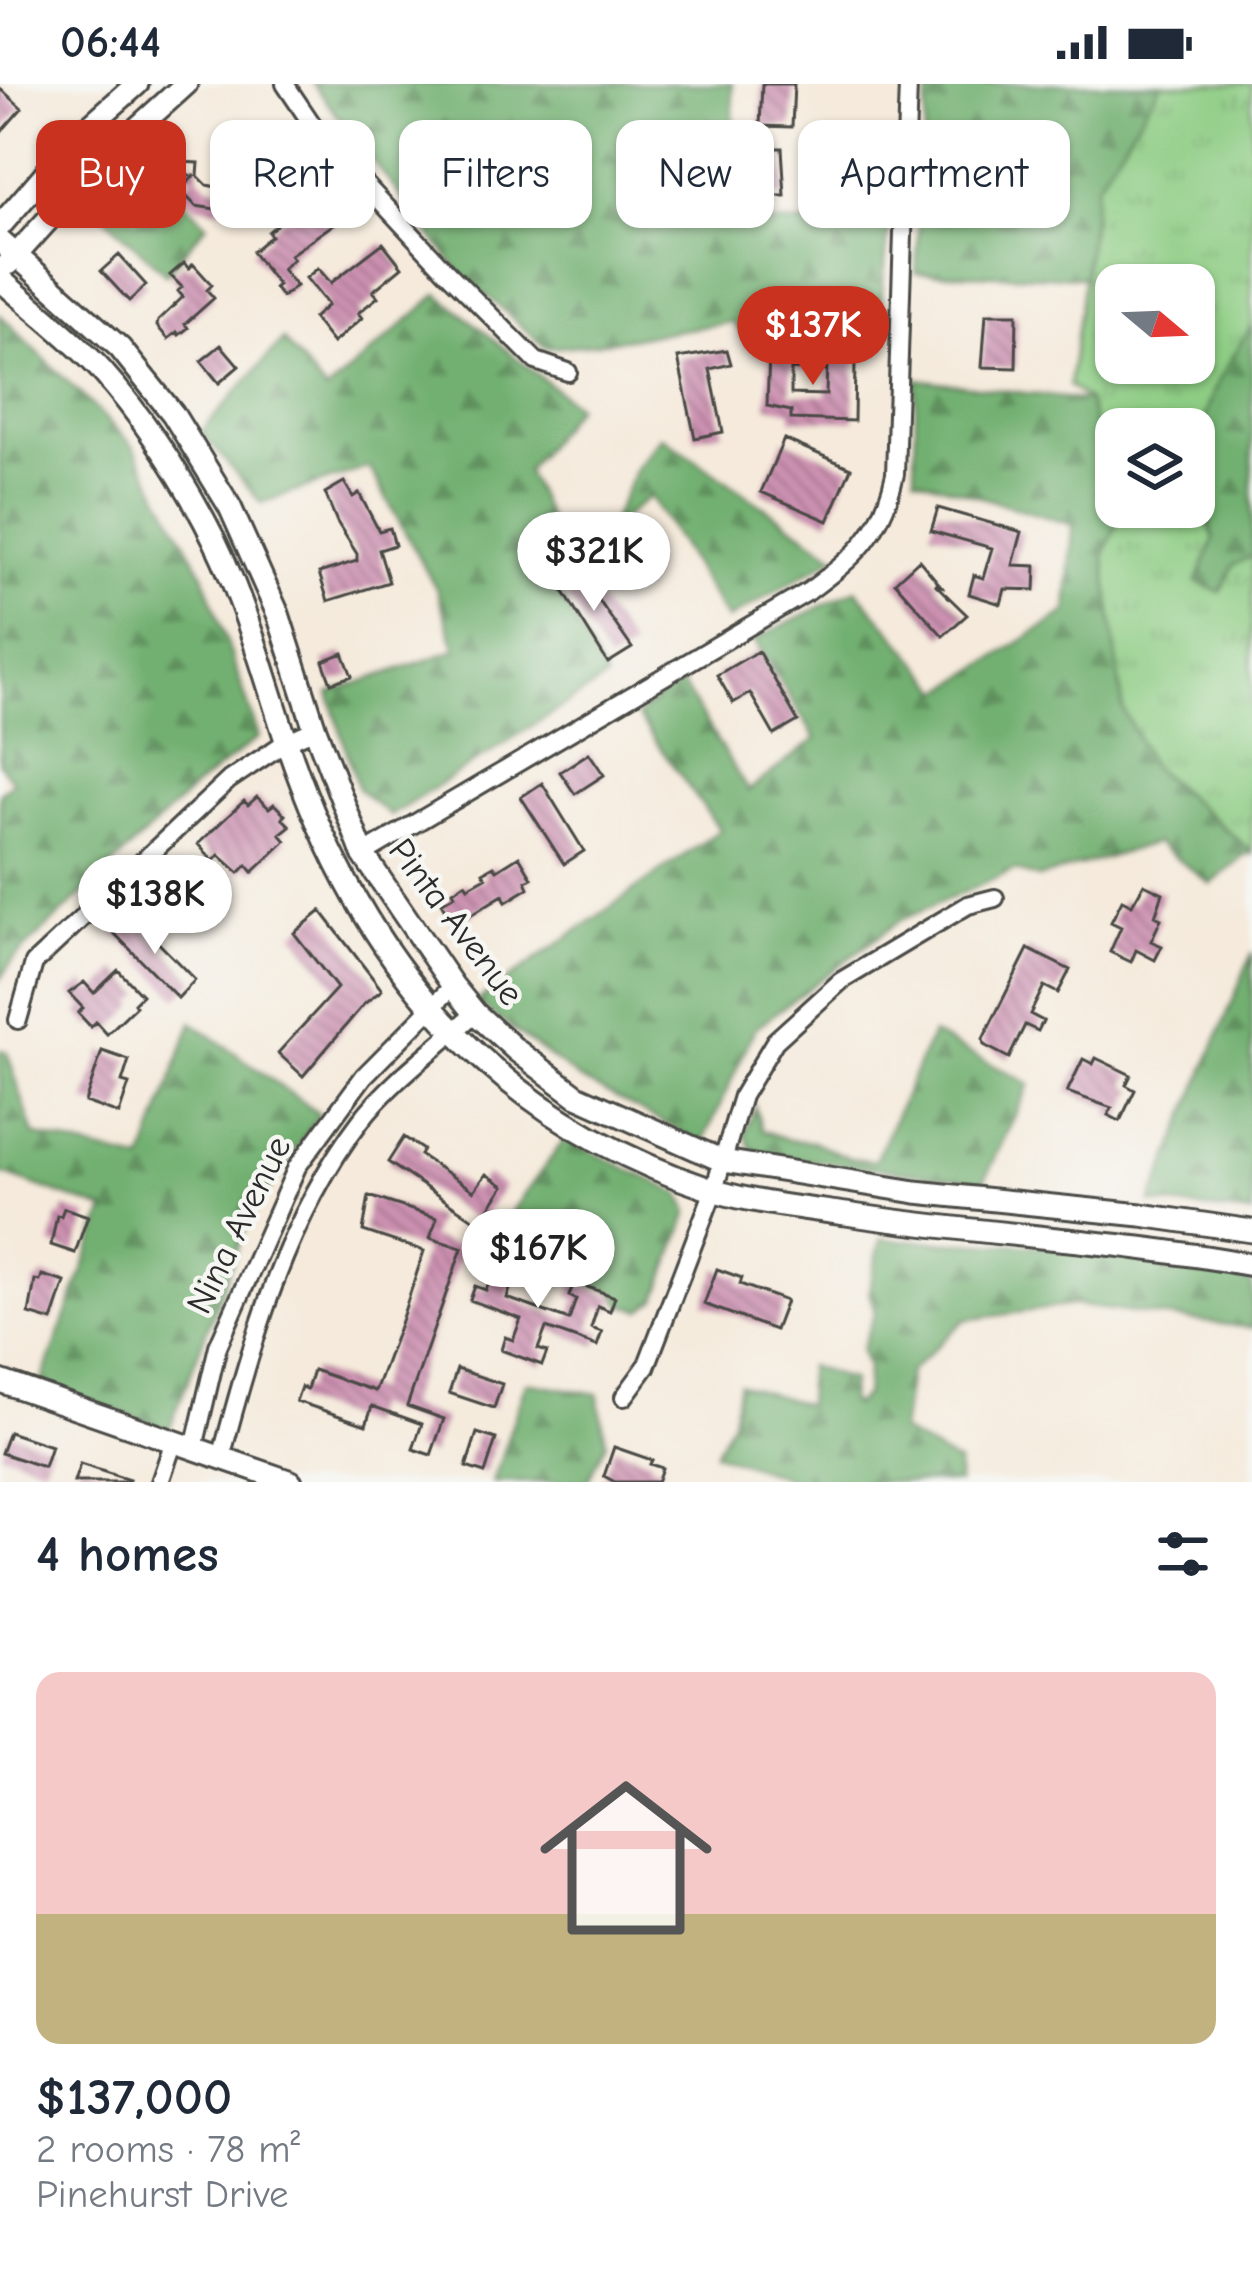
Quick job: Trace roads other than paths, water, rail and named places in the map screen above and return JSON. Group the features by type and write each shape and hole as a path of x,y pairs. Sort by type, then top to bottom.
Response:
{"street":[{"path":"0,226 77,136 137,84"},
{"path":"0,276 8,248 186,84"},
{"path":"285,84 320,136 446,272 536,361 568,372"},
{"path":"363,854 809,591 844,565 879,525 896,474 908,84"},
{"name":"Pinta Avenue","path":"8,248 120,348 173,414 230,507 278,614 363,854 453,986 515,1050 577,1096 723,1160 845,1182 1252,1231"},
{"name":"Pinta Avenue","path":"0,276 99,368 150,430 204,520 252,624 286,742 334,864 380,939 452,1034 562,1121 714,1190 914,1225 1251,1261"},
{"path":"204,520 230,507"},
{"path":"18,1020 34,963 229,780 286,742 315,729"},
{"path":"623,1397 646,1367 714,1190 742,1096 775,1041 858,970 968,905 995,898"},
{"name":"Nina Avenue","path":"160,1482 184,1445 218,1346 297,1167 364,1076 453,986"},
{"name":"Nina Avenue","path":"221,1457 248,1356 325,1173 363,1117 475,1012"},
{"path":"364,1076 385,1094"},
{"name":"Nina Avenue","path":"218,1346 248,1356"},
{"path":"0,1381 291,1482"}]}
